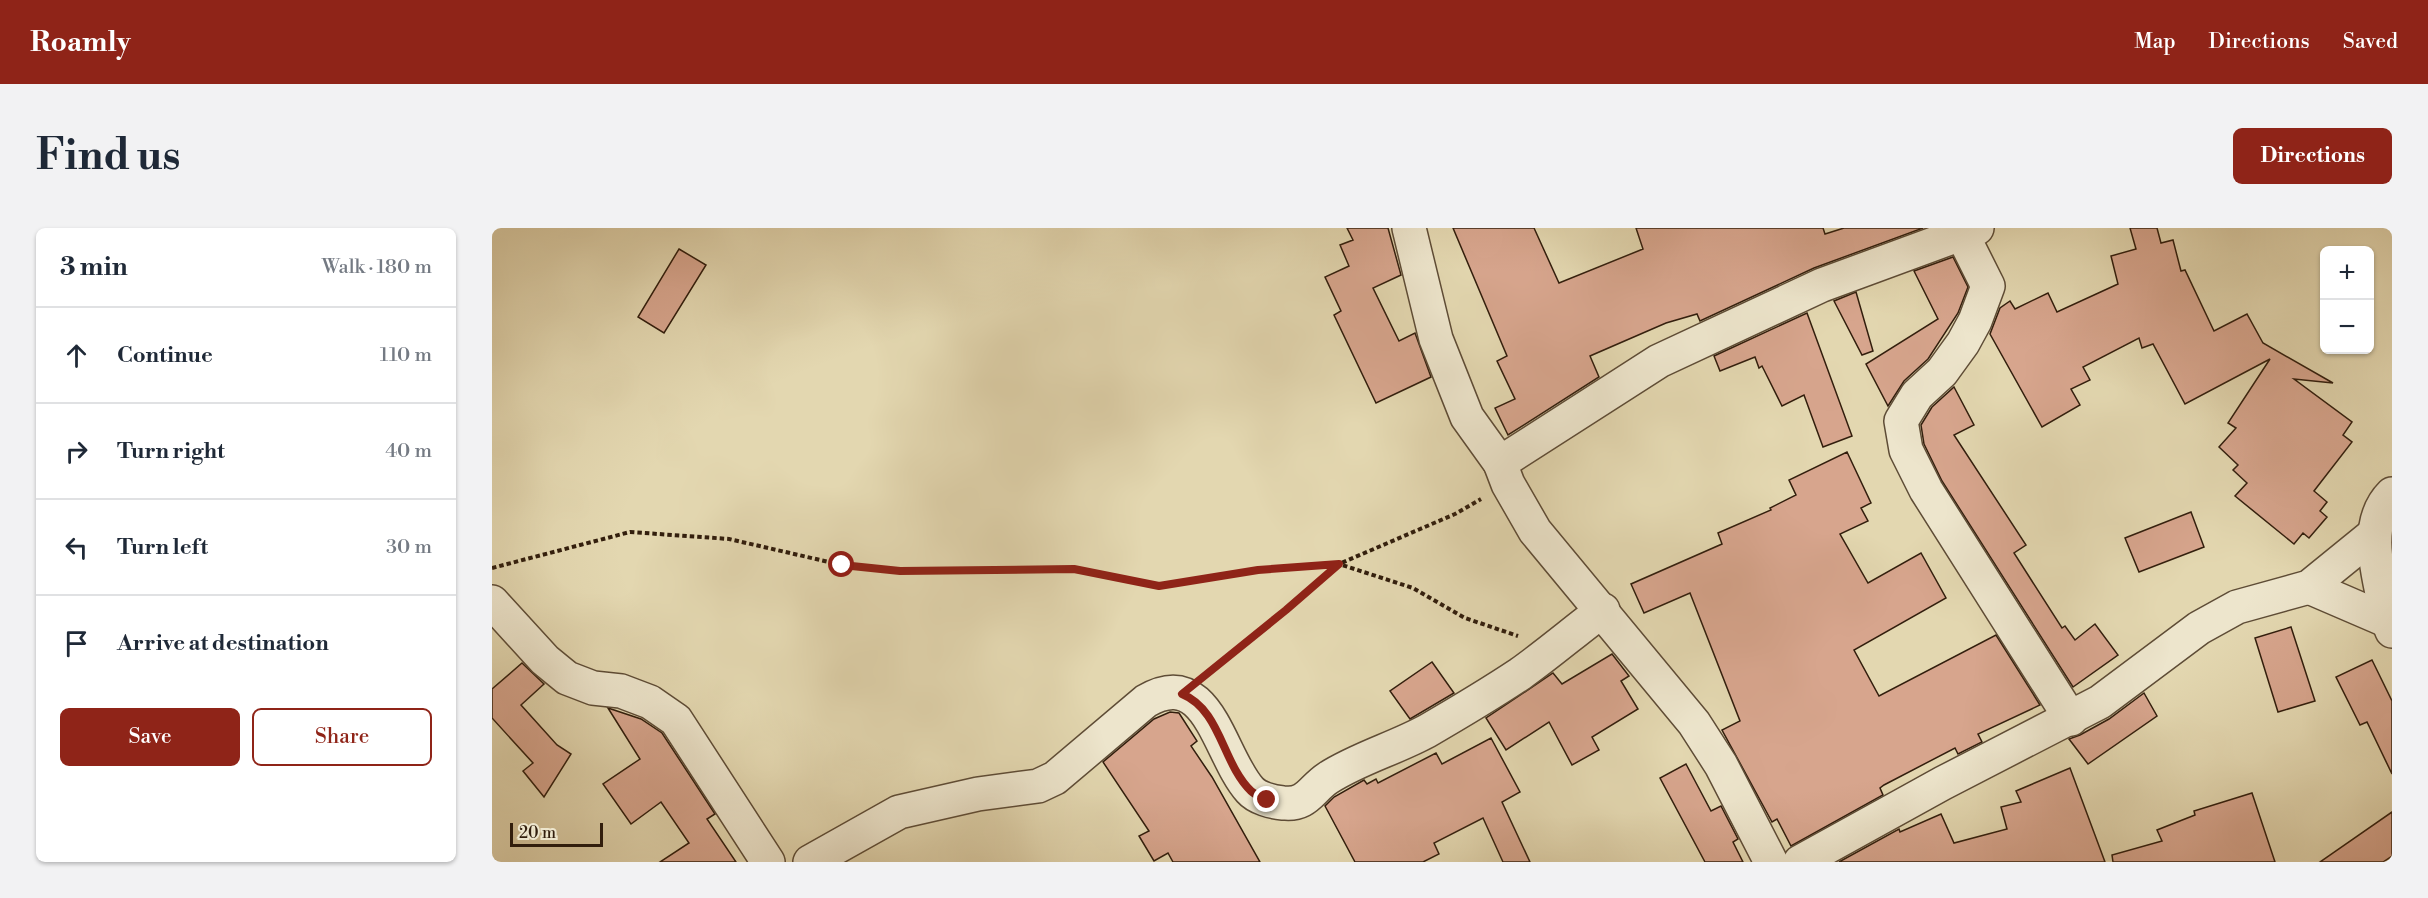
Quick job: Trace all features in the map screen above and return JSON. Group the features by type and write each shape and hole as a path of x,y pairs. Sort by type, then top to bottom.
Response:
{"street":[{"path":"1409,228 1436,339 1467,417 1504,473 1535,531 1603,610 1694,723 1721,765 1771,862"},
{"path":"1504,473 1659,361 1822,285 1970,231 1988,286 1975,321 1963,343 1942,372 1917,395 1901,421 1906,450 1926,490 2071,718"},
{"path":"2390,626 2373,535 2377,518 2392,494"},
{"path":"1800,862 1943,783 2100,702 2199,628 2237,607 2309,587 2373,535"},
{"path":"2309,587 2390,626"},
{"path":"492,602 545,660 567,678 593,688 621,691 650,702 676,720 768,862"},
{"path":"810,862 899,812 978,794 1038,786 1055,778 1146,701 1169,692 1194,699 1203,707 1237,772 1251,792 1267,800 1284,804 1302,802 1328,778 1425,732 1521,673 1603,610"}],"path":[{"path":"1182,694 1339,564 1455,514 1504,473"},
{"path":"492,568 630,532 729,539 842,565 900,571 1074,569 1159,586 1258,570 1339,564 1413,588 1465,618 1525,639 1558,644"}],"building":[{"path":"1347,228 1388,228 1401,275 1373,288 1399,341 1415,333 1431,377 1376,403 1334,315 1341,311 1325,277 1349,266 1340,245 1353,240"},
{"path":"1453,228 1534,228 1559,283 1643,249 1636,228 1823,228 1825,234 1844,228 1923,228 1814,268 1700,321 1697,314 1666,323 1590,356 1599,377 1508,435 1495,408 1515,399 1497,361 1507,356"},
{"path":"2130,228 2157,228 2161,243 2173,240 2181,271 2185,270 2214,331 2247,314 2263,343 2333,383 2294,379 2352,422 2343,435 2352,442 2314,491 2327,502 2320,511 2327,517 2309,538 2303,533 2294,544 2235,496 2247,483 2233,470 2238,465 2219,447 2236,428 2228,423 2270,359 2185,404 2153,344 2142,348 2139,338 2083,367 2090,380 2071,389 2080,405 2042,427 1990,334 2000,308 2010,301 2015,309 2048,293 2057,312 2118,284 2111,256 2136,249"},
{"path":"679,249 706,265 664,333 638,317"},
{"path":"1953,257 1968,287 1958,313 1928,359 1904,381 1888,406 1866,364 1938,319 1914,271"},
{"path":"1856,292 1873,351 1862,355 1834,301"},
{"path":"1807,313 1852,436 1823,447 1804,395 1782,406 1762,366 1759,368 1755,357 1720,371 1714,356"},
{"path":"1954,387 1974,425 1954,435 2026,545 2014,553 2062,628 2065,626 2075,640 2095,624 2118,655 2073,687 1942,481 1924,444 1921,425 1932,407"},
{"path":"1847,452 1871,503 1861,508 1868,521 1840,534 1868,583 1921,553 1946,598 1854,650 1879,696 1996,635 2040,705 1978,734 1982,742 1958,754 1955,748 1884,785 1880,788 1883,795 1791,846 1777,819 1772,822 1722,730 1740,721 1690,593 1644,613 1631,584 1722,544 1718,533 1771,510 1770,508 1796,495 1789,480"},
{"path":"2191,512 2204,547 2139,572 2125,538"},
{"path":"2291,627 2315,701 2278,712 2255,638"},
{"path":"1612,654 1629,676 1621,681 1638,709 1592,737 1599,750 1572,765 1549,722 1506,750 1486,718 1553,673 1562,684"},
{"path":"2372,660 2392,701 2392,774 2367,722 2360,725 2336,677"},
{"path":"1432,662 1454,693 1410,719 1390,691"},
{"path":"522,663 544,684 521,705 557,745 571,754 544,797 523,771 533,763 492,718 492,689"},
{"path":"2144,693 2157,716 2088,764 2069,739 2109,719"},
{"path":"608,708 641,719 662,733 715,814 707,819 736,862 660,862 689,843 661,802 631,824 603,784 640,759"},
{"path":"1170,712 1179,713 1197,741 1191,746 1212,777 1260,862 1173,862 1168,853 1154,861 1139,836 1149,831 1103,762 1154,719"},
{"path":"1491,738 1520,792 1502,802 1530,862 1503,862 1483,818 1434,843 1439,854 1423,862 1355,862 1325,806 1334,797 1364,780 1367,784 1376,779 1378,783 1436,753 1442,764"},
{"path":"1686,764 1711,811 1721,806 1738,839 1733,842 1743,862 1705,862 1660,778"},
{"path":"2070,768 2105,862 1839,862 1899,829 1900,832 1941,814 1954,843 2007,829 2001,807 2021,802 2016,791"},
{"path":"2252,793 2275,862 2113,862 2112,855 2162,841 2157,830 2195,815 2194,811"},
{"path":"2392,812 2392,856 2383,862 2320,862"}],"route":[{"path":"842,565 900,571 1074,569 1159,586 1258,570 1339,564 1182,694 1194,699 1203,707 1237,772 1251,792 1267,800"}]}
